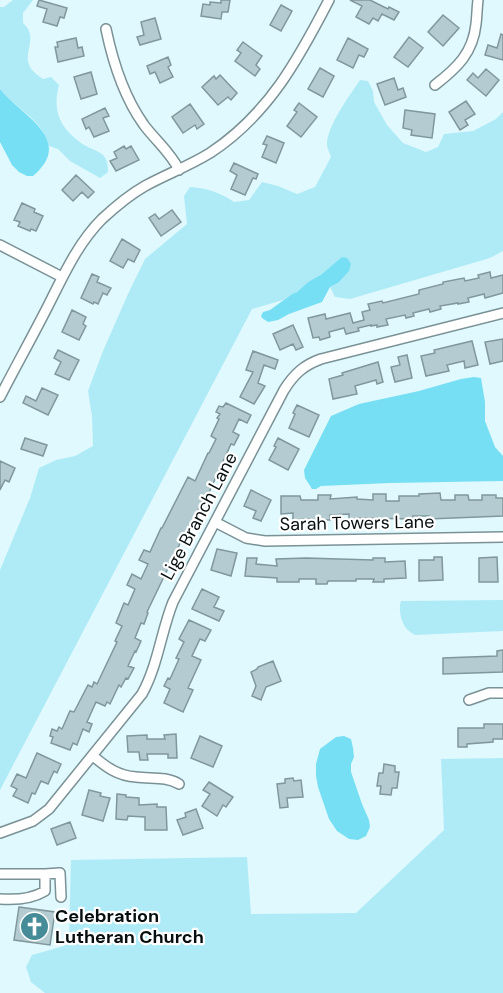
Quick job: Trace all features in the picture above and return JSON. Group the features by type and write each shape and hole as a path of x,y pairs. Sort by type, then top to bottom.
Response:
{"street":[{"path":"0,397 62,277 84,241 103,218 134,193 212,152 262,109 287,76 327,3 316,0"},
{"path":"435,85 458,66 468,51 474,35 478,0"},
{"path":"106,29 117,73 130,102 142,123 179,170"},
{"path":"0,245 62,277"},
{"name":"Lige Branch Lane","path":"0,833 23,826 42,816 56,802 142,694 149,681 173,602 284,390 297,372 304,366 321,359 503,313"},
{"name":"Sarah Towers Lane","path":"215,522 246,537 265,541 503,537"},
{"path":"469,700 489,693 503,693"},
{"path":"93,756 121,775 167,779 179,784"},
{"path":"0,874 60,873 60,897"},
{"path":"0,899 9,900 41,894 45,891 45,874"}],"shaded area":[{"path":"13,0 33,0 23,13 23,23 29,30 30,37 29,64 34,72 43,79 51,77 59,85 57,111 63,125 81,143 103,155 108,172 100,178 70,161 58,149 49,146 46,137 35,122 0,89 0,7 4,7"},
{"path":"360,80 368,81 373,91 374,102 387,125 403,143 426,152 438,147 444,134 473,131 496,119 503,112 503,251 490,258 350,299 335,297 330,287 338,283 322,274 283,300 252,309 0,790 0,570 30,498 39,468 56,460 75,456 93,446 88,391 103,351 145,259 187,224 184,196 190,187 202,188 234,202 249,200 262,182 297,194 315,187 331,157 327,144 331,129"},
{"path":"0,89 31,119 47,139 49,151 45,163 33,176 19,172 12,165 0,142"},
{"path":"342,257 347,258 351,264 349,271 338,283 330,287 322,302 278,320 268,322 262,318 263,312 270,310 297,292"},
{"path":"474,377 481,378 485,421 495,447 503,456 503,481 390,483 321,486 312,489 305,478 304,470 331,416 359,404"},
{"path":"503,600 503,631 415,635 406,628 400,611 401,601"},
{"path":"344,736 351,739 354,757 351,772 370,827 366,836 358,840 349,839 337,831 329,819 316,776 320,749 336,737"},
{"path":"503,758 503,993 45,993 31,982 26,967 32,955 64,946 69,940 71,860 247,857 251,914 356,913 444,830 441,759"}],"building":[{"path":"39,0 67,8 64,18 60,17 57,26 43,22 47,9 37,6"},
{"path":"221,0 230,0 228,12 222,12 221,19 201,16 203,4 221,3"},
{"path":"350,0 370,0 399,12 394,20 382,14 378,21 373,18 369,24 356,17 362,6"},
{"path":"281,5 292,11 281,31 270,25"},
{"path":"443,15 459,28 443,46 428,32"},
{"path":"155,18 161,39 140,45 137,37 144,35 141,22"},
{"path":"501,34 503,35 503,60 485,55 488,45 497,48"},
{"path":"409,37 423,48 408,67 394,57"},
{"path":"76,38 78,48 82,47 84,56 58,62 55,47 58,47 57,42"},
{"path":"348,38 368,49 364,57 359,55 353,68 337,60"},
{"path":"243,42 262,56 256,65 260,69 255,76 235,61 241,53 237,50"},
{"path":"168,57 171,65 168,67 173,77 160,83 155,72 150,74 147,66"},
{"path":"320,68 334,76 323,97 308,89"},
{"path":"486,69 499,80 486,96 467,80 473,73 478,78"},
{"path":"91,72 97,94 81,99 74,77"},
{"path":"220,75 237,93 231,100 228,97 218,105 202,87 214,76 216,79"},
{"path":"394,78 398,90 403,88 406,97 385,105 377,84"},
{"path":"466,101 475,114 465,120 468,125 460,130 449,112"},
{"path":"299,103 317,117 301,137 287,126 297,112 294,110"},
{"path":"190,104 204,124 197,129 195,125 183,133 172,117"},
{"path":"105,108 109,116 103,118 109,131 94,137 89,127 86,129 82,119"},
{"path":"405,110 435,114 432,138 411,135 412,130 403,128"},
{"path":"267,136 284,143 276,163 262,157 267,145 263,144"},
{"path":"124,146 126,149 131,146 139,160 116,171 110,161 117,158 114,152"},
{"path":"234,163 258,174 256,179 253,178 245,195 231,189 237,175 230,171"},
{"path":"76,175 94,192 88,198 82,192 73,201 62,190"},
{"path":"22,203 43,216 36,231 18,226 20,222 14,220"},
{"path":"172,210 181,222 161,236 149,218 155,214 159,219"},
{"path":"122,239 140,250 134,262 128,259 123,268 110,261"},
{"path":"490,272 491,278 503,275 503,293 485,298 484,294 468,298 469,302 440,306 441,309 413,313 414,316 406,318 405,315 386,319 388,325 377,327 377,325 371,325 346,334 344,328 329,332 330,337 320,340 319,337 313,338 308,318 325,314 326,319 350,313 353,323 364,320 362,312 370,310 368,304 382,301 383,303 419,294 419,290 443,284 443,282 464,278 465,281 479,278 478,275"},
{"path":"92,274 99,277 97,282 111,288 107,295 103,293 98,304 81,298"},
{"path":"72,310 86,317 83,324 86,326 79,340 62,332"},
{"path":"293,325 303,347 296,350 293,344 280,350 273,334"},
{"path":"503,339 503,361 490,364 485,342"},
{"path":"472,341 478,365 465,368 464,361 447,365 449,371 426,376 421,356 435,353 434,350"},
{"path":"58,350 79,360 69,380 55,374 61,362 54,358"},
{"path":"253,351 278,360 275,369 264,365 258,383 265,386 254,404 240,397 253,372 246,370"},
{"path":"407,355 412,378 395,382 391,367 400,365 398,357"},
{"path":"378,362 383,382 377,384 376,380 355,386 357,394 333,399 329,379"},
{"path":"42,388 58,395 48,415 23,403 26,396 36,401"},
{"path":"226,403 251,415 247,423 239,419 233,432 239,435 234,445 231,444 206,499 203,498 192,525 190,524 185,533 147,612 144,624 141,623 135,638 141,641 128,666 134,668 121,687 119,685 110,704 107,702 105,706 96,702 87,722 92,724 89,732 83,729 77,745 73,743 70,750 51,743 52,729 57,731 59,727 62,729 70,711 74,712 88,685 92,687 94,682 97,684 117,642 115,641 122,626 116,623 124,603 128,605 135,589 127,585 132,574 141,579 148,564 139,560 144,550 150,552 188,477 195,481 216,439 211,436 219,419 217,418 220,414 216,412 219,406 223,407"},
{"path":"297,405 319,415 309,437 289,428"},
{"path":"25,438 47,445 43,456 21,449"},
{"path":"278,438 299,449 288,470 269,460"},
{"path":"0,461 15,468 9,482 5,480 0,490"},
{"path":"251,490 271,500 261,521 253,518 256,511 244,506"},
{"path":"440,493 441,500 455,500 455,495 468,495 469,500 482,500 482,495 496,495 496,498 503,498 503,516 429,519 429,516 413,516 413,519 358,518 358,520 349,520 349,514 330,515 330,520 293,521 293,513 281,514 281,496 300,496 301,500 318,500 318,495 331,495 330,499 357,497 357,499 373,500 373,494 386,494 386,501 399,501 399,496"},
{"path":"217,549 237,553 231,576 211,570"},
{"path":"434,557 442,557 443,580 419,581 419,560 434,560"},
{"path":"497,557 498,582 479,582 479,558"},
{"path":"247,558 257,558 256,564 277,566 276,559 373,560 373,558 385,558 385,562 405,561 406,578 384,579 384,582 373,582 374,579 328,581 327,584 316,584 316,579 277,582 277,578 245,576"},
{"path":"202,589 219,597 214,607 224,611 219,621 192,609"},
{"path":"189,620 211,630 205,641 200,639 192,656 201,660 188,688 193,690 183,712 164,703 170,689 164,686 168,678 170,679 179,659 176,658 184,642 179,639"},
{"path":"503,650 503,672 443,674 443,658 497,656 497,651"},
{"path":"273,661 281,681 266,687 261,700 252,696 256,686 251,672"},
{"path":"484,724 503,724 503,739 458,747 458,728 484,728"},
{"path":"176,734 177,758 168,758 168,754 147,754 148,760 140,760 139,752 128,752 127,736 147,735 147,739 165,739 164,735"},
{"path":"200,736 222,746 213,767 191,758"},
{"path":"37,753 61,764 57,773 54,771 48,784 41,781 28,803 13,796 17,789 11,786 17,774 26,778"},
{"path":"384,764 395,766 395,772 399,772 397,788 392,788 391,795 380,794 381,786 377,786 379,773 383,773"},
{"path":"293,778 294,781 301,780 303,797 287,798 288,807 280,808 277,784 285,783 285,779"},
{"path":"209,782 233,797 226,807 223,805 217,816 202,806 210,794 203,790"},
{"path":"89,790 110,798 103,821 82,815"},
{"path":"117,794 139,798 139,805 157,804 157,807 166,807 167,830 145,830 145,817 128,816 127,820 116,819"},
{"path":"196,809 203,828 183,835 177,820 186,817 185,813"},
{"path":"70,822 76,838 57,845 51,829"},
{"name":"Celebration Lutheran Church","path":"19,907 55,912 50,945 14,940"}],"place":[{"name":"Celebration Lutheran Church","path":"34,926"}]}
